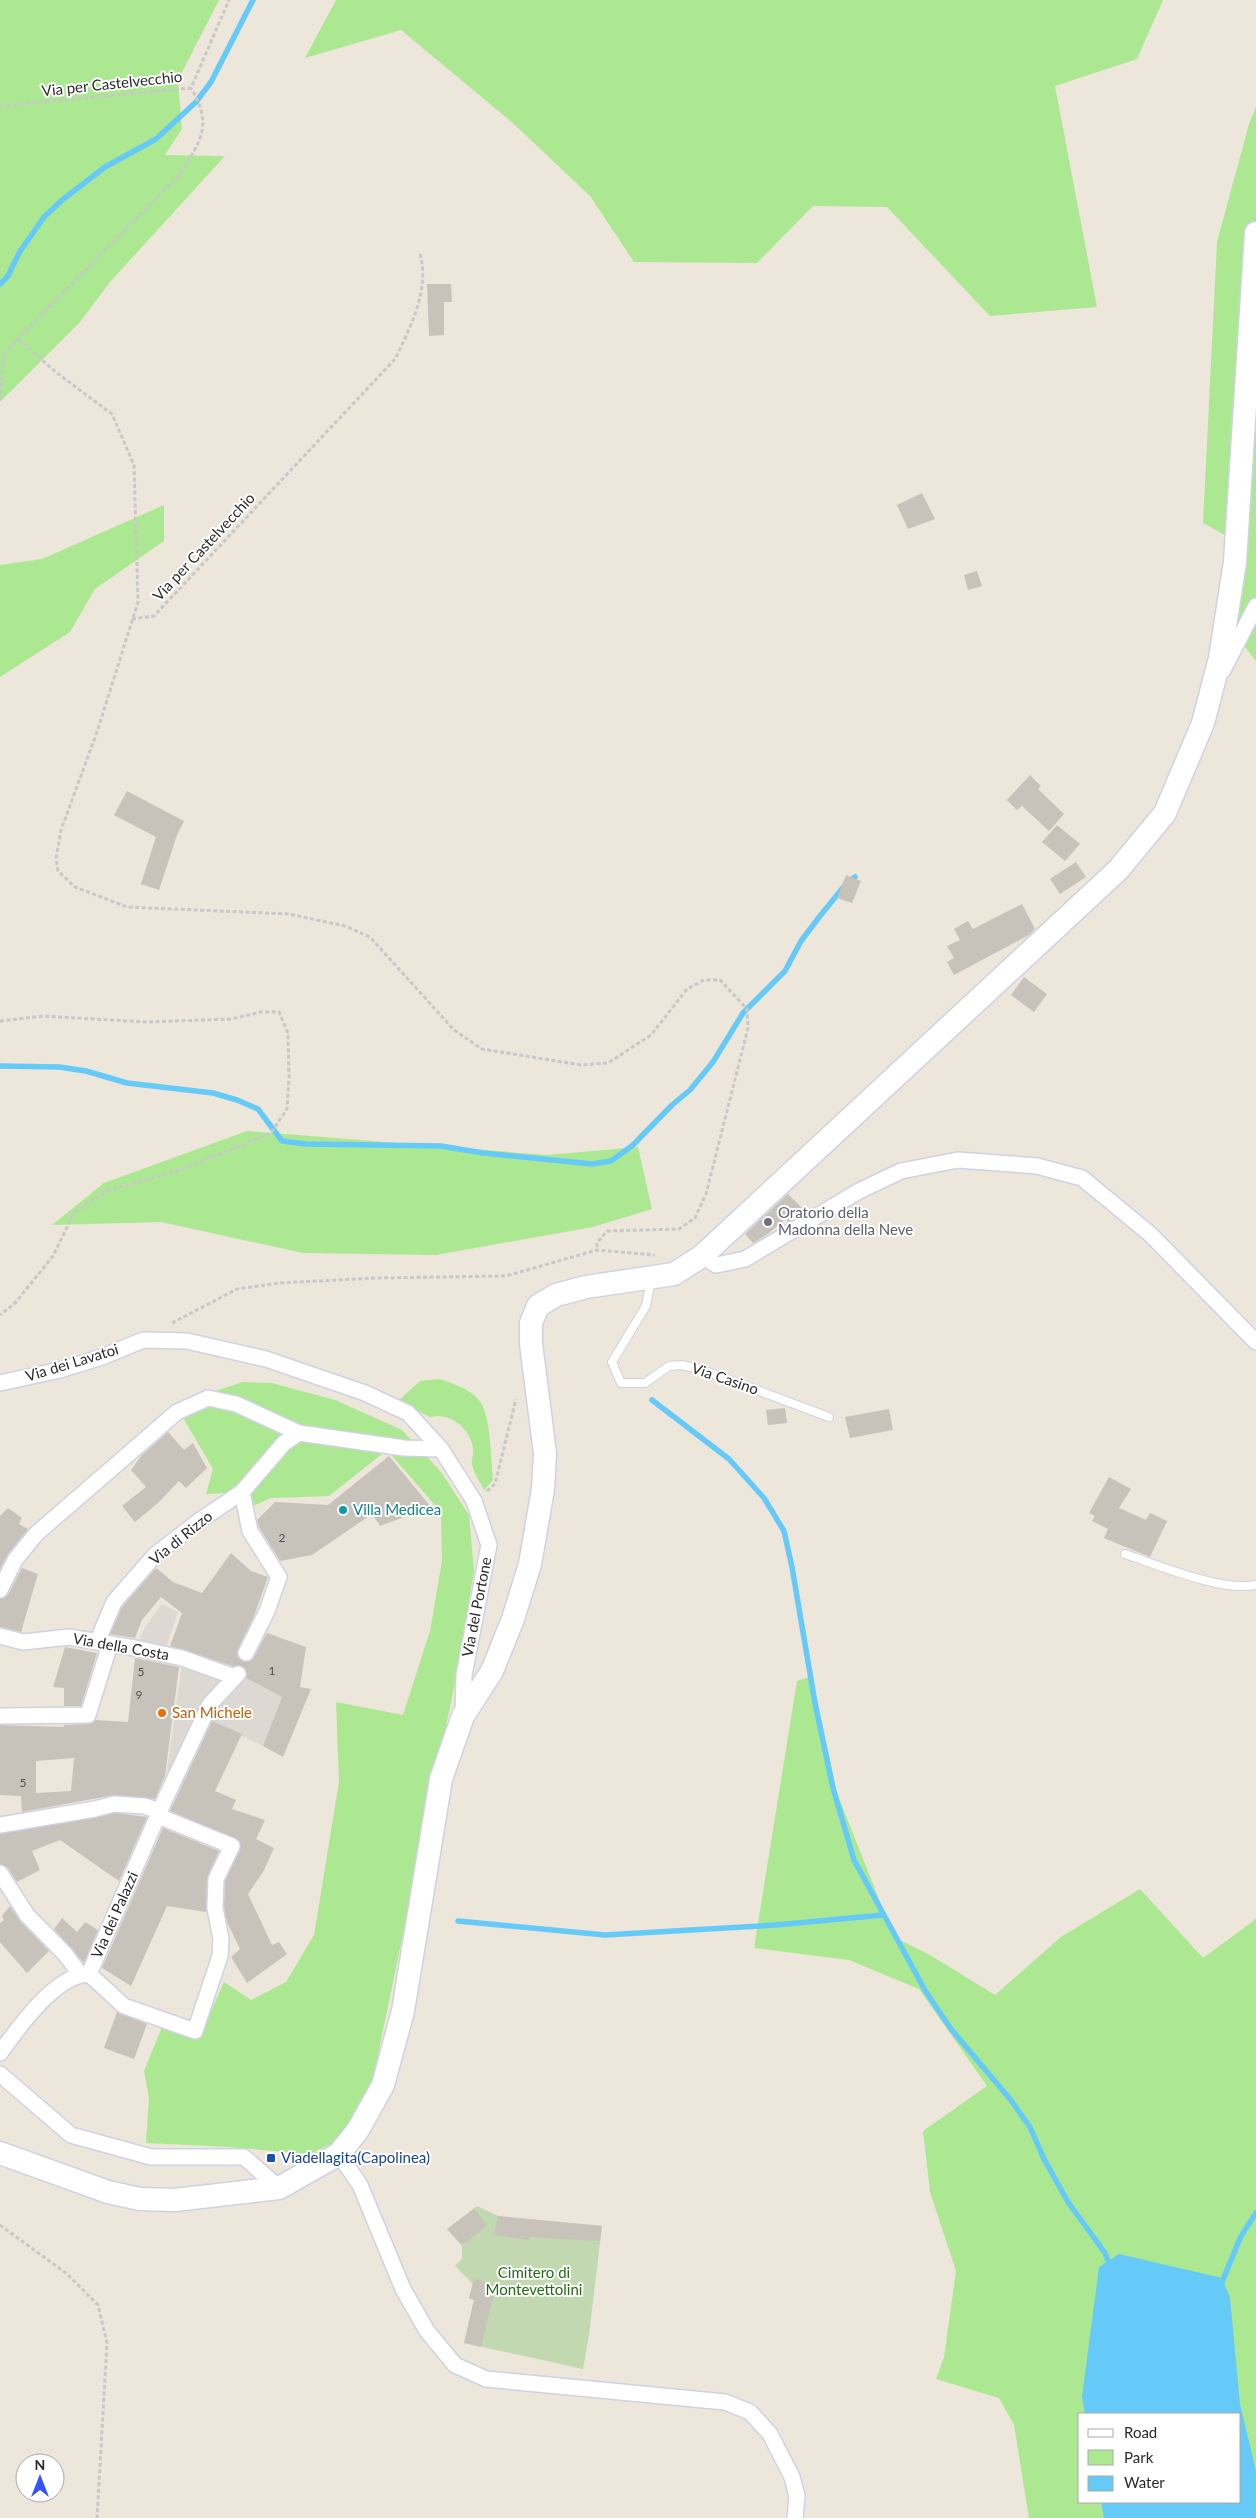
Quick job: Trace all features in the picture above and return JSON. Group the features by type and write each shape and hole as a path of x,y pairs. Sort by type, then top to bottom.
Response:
{"street":[{"path":"0,2154 108,2192 140,2199 175,2200 278,2188 339,2154 358,2130 383,2085 403,2011 441,1779 463,1716 492,1671 513,1619 530,1564 543,1489 545,1453 531,1344 531,1323 538,1306 556,1295 586,1287 674,1274 702,1256 1118,870 1165,813 1202,723 1220,658 1235,562 1256,233"},
{"path":"1210,696 1256,606"},
{"path":"702,1256 716,1265 745,1259 851,1195 901,1171 958,1160 1037,1166 1082,1178 1150,1234 1256,1342"},
{"name":"Via dei Lavatoi","path":"0,1383 60,1370 102,1357 143,1340"},
{"name":"Via del Portone","path":"143,1340 187,1341 266,1359 365,1393 408,1414 427,1432 441,1449 474,1501 489,1545 464,1675 463,1716"},
{"path":"0,1590 15,1560 36,1534 177,1412 208,1398 236,1404 299,1433 404,1448 441,1449"},
{"path":"246,1653 266,1611 279,1577 250,1531 242,1492 284,1443 299,1433"},
{"name":"Via di Rizzo","path":"0,1716 88,1715 103,1643 114,1602 155,1555 199,1521 242,1492"},
{"name":"Via della Costa","path":"0,1636 23,1642 69,1637 182,1658 237,1676"},
{"name":"Via dei Palazzi","path":"0,2053 18,2028 54,1989 85,1974 210,1704 237,1676"},
{"path":"0,1825 96,1809 114,1804 144,1806 161,1809 232,1846 216,1879 215,1908 222,1939 220,1956 195,2031 124,2006 85,1974 27,1915 0,1873"},
{"path":"0,2074 71,2135 151,2157 244,2157 278,2188"},
{"path":"339,2154 360,2184 403,2289 427,2331 455,2365 486,2380 725,2402 750,2412 770,2434 792,2477 796,2496 795,2518"}],"lane":[{"name":"Via Casino","path":"652,1277 646,1306 612,1362 621,1384 645,1383 669,1366 681,1365 700,1369 829,1417"},
{"path":"1125,1554 1180,1573 1225,1584 1248,1587 1256,1585"}],"path":[{"name":"Via per Castelvecchio","path":"0,106 191,88 229,0"},
{"path":"0,400 4,353 177,177 192,156 203,133 202,106 191,88"},
{"name":"Via per Castelvecchio","path":"18,339 57,373 112,414 134,465 138,602 132,619 154,616 395,359 410,326 420,295 424,268 420,254"},
{"path":"132,619 97,732 61,830 56,858 58,871 75,887 127,906 289,914 346,926 370,938 454,1030 482,1049 581,1065 608,1064 651,1035 687,989 704,980 720,980 747,1009 748,1028 706,1194 695,1218 679,1229 606,1231 597,1243 597,1250"},
{"path":"0,1021 43,1016 146,1022 231,1019 261,1012 279,1012 288,1034 289,1078 287,1109 271,1133 183,1169 106,1191 74,1213 54,1256 15,1303 0,1315"},
{"path":"143,1340 202,1306 237,1289 280,1283 375,1278 506,1276 597,1250 659,1255 674,1274"},
{"path":"474,1501 495,1484 517,1395"},
{"path":"0,2225 67,2274 98,2305 106,2343 97,2518"}],"green space":[{"path":"0,0 219,0 178,80 182,129 165,155 225,156 110,282 80,322 0,402"},
{"path":"336,0 1163,0 1137,59 1055,86 1097,307 990,316 887,207 813,206 757,263 634,262 590,196 515,125 401,30 305,58"},
{"path":"1256,107 1256,661 1234,633 1243,545 1203,523 1217,242 1249,124"},
{"path":"164,505 164,541 95,589 70,632 0,677 0,565 42,559"},
{"path":"247,1131 547,1155 638,1147 652,1209 593,1227 436,1255 303,1253 161,1222 52,1225 104,1183"},
{"path":"440,1379 474,1395 486,1414 493,1480 484,1490 473,1468 471,1442 464,1429 445,1417 430,1417 398,1401 420,1381"},
{"path":"243,1382 272,1383 335,1400 402,1430 441,1472 469,1515 474,1571 454,1688 370,2093 341,2139 310,2154 229,2147 146,2143 149,2098 144,2071 162,2027 199,2039 224,1982 251,2000 286,1982 314,1935 339,1782 336,1702 403,1715 430,1631 442,1561 441,1517 434,1504 387,1450 329,1496 271,1498 244,1510 227,1493 206,1494 213,1469 175,1404"},
{"path":"812,1676 837,1793 894,1937 930,1955 995,1995 1061,1937 1140,1889 1203,1958 1256,1919 1256,2518 1029,2518 1014,2425 999,2398 936,2379 944,2357 956,2271 930,2192 923,2131 987,2086 919,1989 849,1960 754,1948 797,1681"},
{"name":"Cimitero di Montevettolini","path":"477,2206 498,2216 602,2226 583,2369 464,2343 474,2300 469,2298 473,2284 455,2266 462,2259 462,2246 447,2229"}],"shaded area":[{"path":"162,1604 178,1612 164,1654 135,1648 145,1627"},
{"path":"183,1656 238,1674 282,1697 263,1746 207,1719 163,1799"}],"water":[{"path":"1119,2254 1222,2278 1230,2298 1240,2404 1256,2471 1256,2518 1104,2518 1101,2503 1241,2503 1241,2413 1085,2413 1082,2397 1099,2267"}],"building":[{"path":"427,284 451,284 452,302 444,302 444,335 429,336"},
{"path":"922,493 935,519 908,529 897,505"},
{"path":"977,571 982,586 968,590 964,575"},
{"path":"1030,775 1041,786 1038,789 1064,814 1049,831 1022,806 1017,810 1007,800"},
{"path":"127,791 184,821 177,835 159,890 141,884 156,837 114,815"},
{"path":"1057,825 1080,844 1065,861 1042,842"},
{"path":"1076,862 1086,877 1060,894 1050,879"},
{"path":"846,875 861,881 852,903 837,898"},
{"path":"1022,904 1035,929 1029,935 954,975 947,962 954,958 947,946 960,940 954,929 968,921 973,929"},
{"path":"1024,977 1047,994 1034,1012 1011,995"},
{"name":"Oratorio della Madonna della Neve","path":"788,1194 805,1211 788,1222 785,1219 768,1234 753,1243 745,1234"},
{"path":"785,1408 787,1423 768,1425 766,1410"},
{"path":"889,1409 893,1430 850,1438 845,1417"},
{"path":"168,1432 184,1450 193,1443 207,1468 186,1488 179,1481 159,1502 135,1522 122,1506 146,1487 131,1470 142,1455"},
{"name":"Villa Medicea","path":"389,1456 431,1507 380,1526 372,1514 312,1555 280,1561 259,1527 257,1520 275,1502 328,1505"},
{"path":"1109,1477 1131,1489 1119,1508 1146,1520 1150,1513 1167,1521 1150,1557 1104,1538 1108,1529 1092,1521 1095,1516 1089,1513"},
{"path":"8,1508 22,1518 19,1524 28,1529 8,1554 0,1569 0,1516"},
{"path":"231,1553 251,1571 268,1577 254,1616 238,1649 238,1659 246,1662 252,1660 267,1633 306,1647 300,1687 311,1689 283,1757 263,1746 282,1697 246,1678 247,1671 241,1665 233,1666 170,1646 182,1613 161,1597 142,1620 135,1638 110,1634 122,1607 156,1568 173,1582 202,1593"},
{"path":"22,1568 38,1574 21,1632 0,1627 0,1599 8,1595"},
{"path":"65,1647 97,1653 81,1706 64,1706 64,1688 53,1687"},
{"path":"135,1658 179,1667 165,1776 155,1799 114,1795 22,1812 21,1796 0,1795 0,1725 64,1727 64,1725 89,1724 95,1720 128,1722","holes":["74,1758 71,1791 36,1793 36,1761"]},
{"path":"212,1721 242,1734 215,1791 236,1800 232,1809 265,1820 256,1839 274,1848 263,1872 248,1894 272,1945 279,1942 287,1954 247,1983 231,1957 240,1949 227,1922 224,1907 225,1881 240,1850 240,1841 170,1811"},
{"path":"115,1813 147,1817 119,1881 60,1840 32,1851 40,1870 17,1882 8,1868 0,1864 0,1834"},
{"path":"163,1828 219,1851 207,1878 206,1912 167,1906 131,1986 102,1968"},
{"path":"10,1906 20,1921 49,1951 27,1973 0,1942 0,1923 4,1920 2,1916"},
{"path":"62,1918 77,1932 85,1922 98,1930 84,1963 54,1929"},
{"path":"117,2012 147,2024 134,2059 104,2048"},
{"path":"474,2209 487,2225 466,2243 460,2243 447,2229"},
{"path":"498,2216 602,2226 600,2241 529,2237 529,2240 494,2235"},
{"path":"474,2279 496,2285 481,2347 464,2343 474,2300 469,2298"}],"waterway":[{"path":"0,284 8,276 19,253 44,217 61,201 105,167 156,139 196,102 211,82 253,0"},
{"path":"0,1066 59,1067 86,1071 127,1083 213,1093 258,1109 282,1141 306,1144 441,1146 483,1153 592,1164 611,1161 633,1145 672,1105 690,1090 713,1062 743,1013 785,971 801,941 846,884 855,877"},
{"path":"652,1400 729,1459 764,1498 784,1531 815,1703 833,1788 854,1860 926,1992 951,2029 1010,2099 1030,2127 1044,2159 1068,2202 1105,2253 1110,2267"},
{"path":"458,1921 605,1935 776,1925 883,1915"},
{"path":"1220,2287 1241,2236 1256,2213"}],"tunnel":[{"path":"238,1674 246,1653"}],"place":[{"name":"Oratorio della Madonna della Neve","path":"768,1222"},
{"name":"Villa Medicea","path":"343,1510"},
{"name":"San Michele","path":"162,1713"},
{"name":"Viadellagita(Capolinea)","path":"271,2158"}]}
